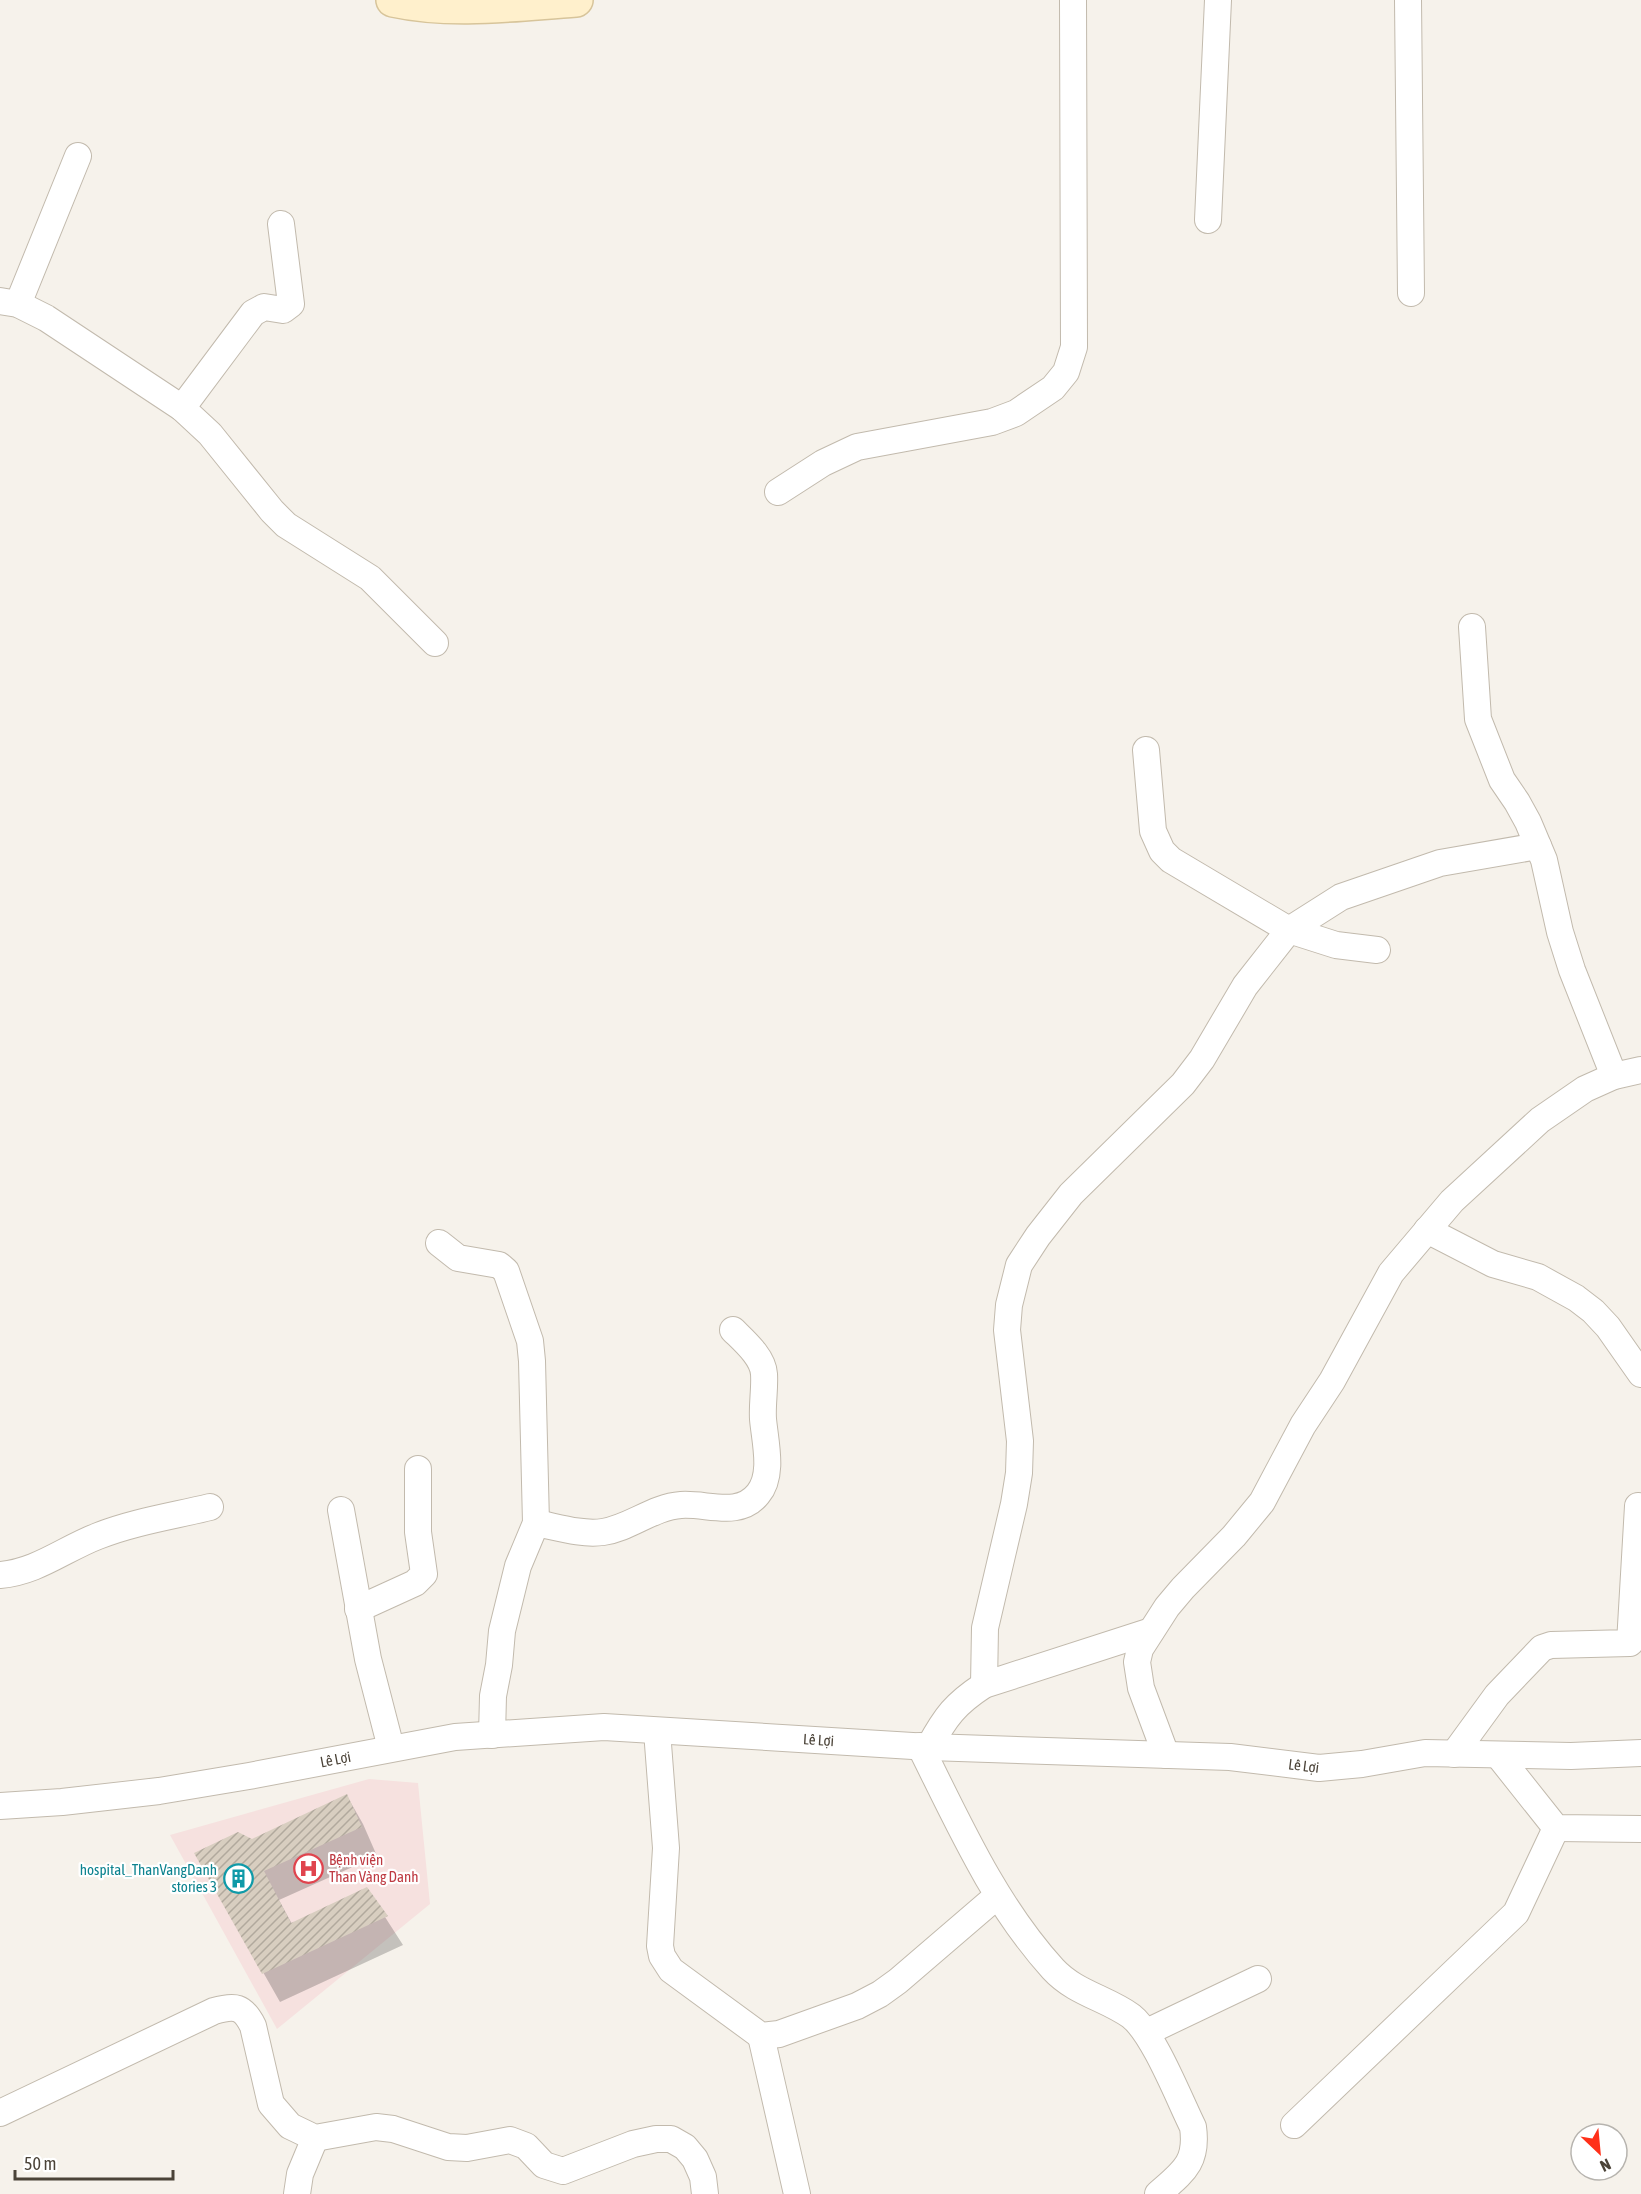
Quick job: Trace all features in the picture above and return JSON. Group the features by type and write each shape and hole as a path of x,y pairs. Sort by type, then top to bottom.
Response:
{"main road":[{"path":"393,0 411,4 465,7 576,0"}],"street":[{"path":"778,492 823,463 858,447 992,422 1016,413 1053,388 1066,372 1074,347 1073,0"},
{"path":"1208,220 1218,0"},
{"path":"1408,0 1411,293"},
{"path":"78,156 9,303 45,318 182,408 210,434 286,525 370,578 435,643"},
{"path":"182,408 253,313 264,307 283,310 291,304 281,224"},
{"path":"1472,627 1478,719 1502,780 1517,802 1544,860 1560,932 1572,970 1614,1076"},
{"path":"1146,750 1153,831 1156,842 1171,860 1289,930 1336,945 1377,950"},
{"path":"984,1685 985,1628 1019,1473 1020,1441 1007,1330 1009,1305 1019,1265 1038,1236 1071,1194 1183,1084 1202,1059 1245,987 1289,930 1341,897 1440,863 1538,846"},
{"path":"1166,1755 1141,1688 1137,1662 1140,1649 1150,1631 1183,1587 1241,1529 1262,1502 1303,1425 1332,1381 1391,1273 1452,1201 1540,1120 1585,1089 1614,1076 1641,1070"},
{"path":"1428,1230 1493,1264 1538,1276 1576,1298 1608,1327 1641,1374"},
{"path":"439,1243 458,1258 498,1265 503,1268 508,1275 530,1341 536,1523 518,1566 502,1631 493,1696 492,1735"},
{"path":"536,1523 589,1533 604,1532 679,1505 734,1509 756,1497 764,1486 767,1475 763,1407 764,1371 752,1350 733,1330"},
{"path":"358,1610 415,1583 424,1574 418,1532 418,1469"},
{"path":"1454,1754 1497,1695 1542,1648 1551,1645 1630,1643 1638,1506"},
{"path":"0,1575 29,1570 115,1530 210,1507"},
{"path":"341,1510 368,1659 391,1748"},
{"path":"1150,1631 984,1685 955,1706 925,1746 983,1871 998,1896 1052,1968 1076,1989 1119,2008 1134,2018 1147,2032 1193,2127 1195,2143 1193,2158 1184,2171 1158,2194"},
{"name":"Lê Lợi","path":"0,1806 62,1802 159,1791 455,1737 603,1727 925,1746 1230,1757 1319,1768 1362,1764 1425,1753 1571,1756 1641,1753"},
{"path":"657,1731 666,1848 660,1946 662,1956 671,1970 761,2036 797,2194"},
{"path":"1498,1755 1556,1828"},
{"path":"1556,1828 1641,1829"},
{"path":"1294,2125 1516,1913 1556,1828"},
{"path":"761,2036 779,2034 857,2006 880,1994 998,1896"},
{"path":"1147,2032 1258,1979"},
{"path":"0,2113 214,2011 228,2007 238,2008 247,2014 253,2026 272,2104 290,2126 315,2138 376,2127 393,2129 448,2147 467,2148 510,2140 525,2146 544,2165 563,2171 633,2144 656,2139 671,2139 685,2147 695,2159 707,2193"},
{"path":"297,2194 300,2174 315,2138"}],"shaded area":[{"name":"Bệnh viện Than Vàng Danh","path":"369,1779 418,1783 430,1904 277,2029 170,1835"}],"building":[{"name":"hospital_ThanVangDanh stories 3","path":"347,1794 362,1827 264,1871 291,1923 367,1887 388,1916 262,1974 194,1853 238,1832 252,1839"}],"place":[{"name":"Bệnh viện Than Vàng Danh","path":"308,1869"},
{"name":"hospital_ThanVangDanh stories 3","path":"238,1879"}]}
